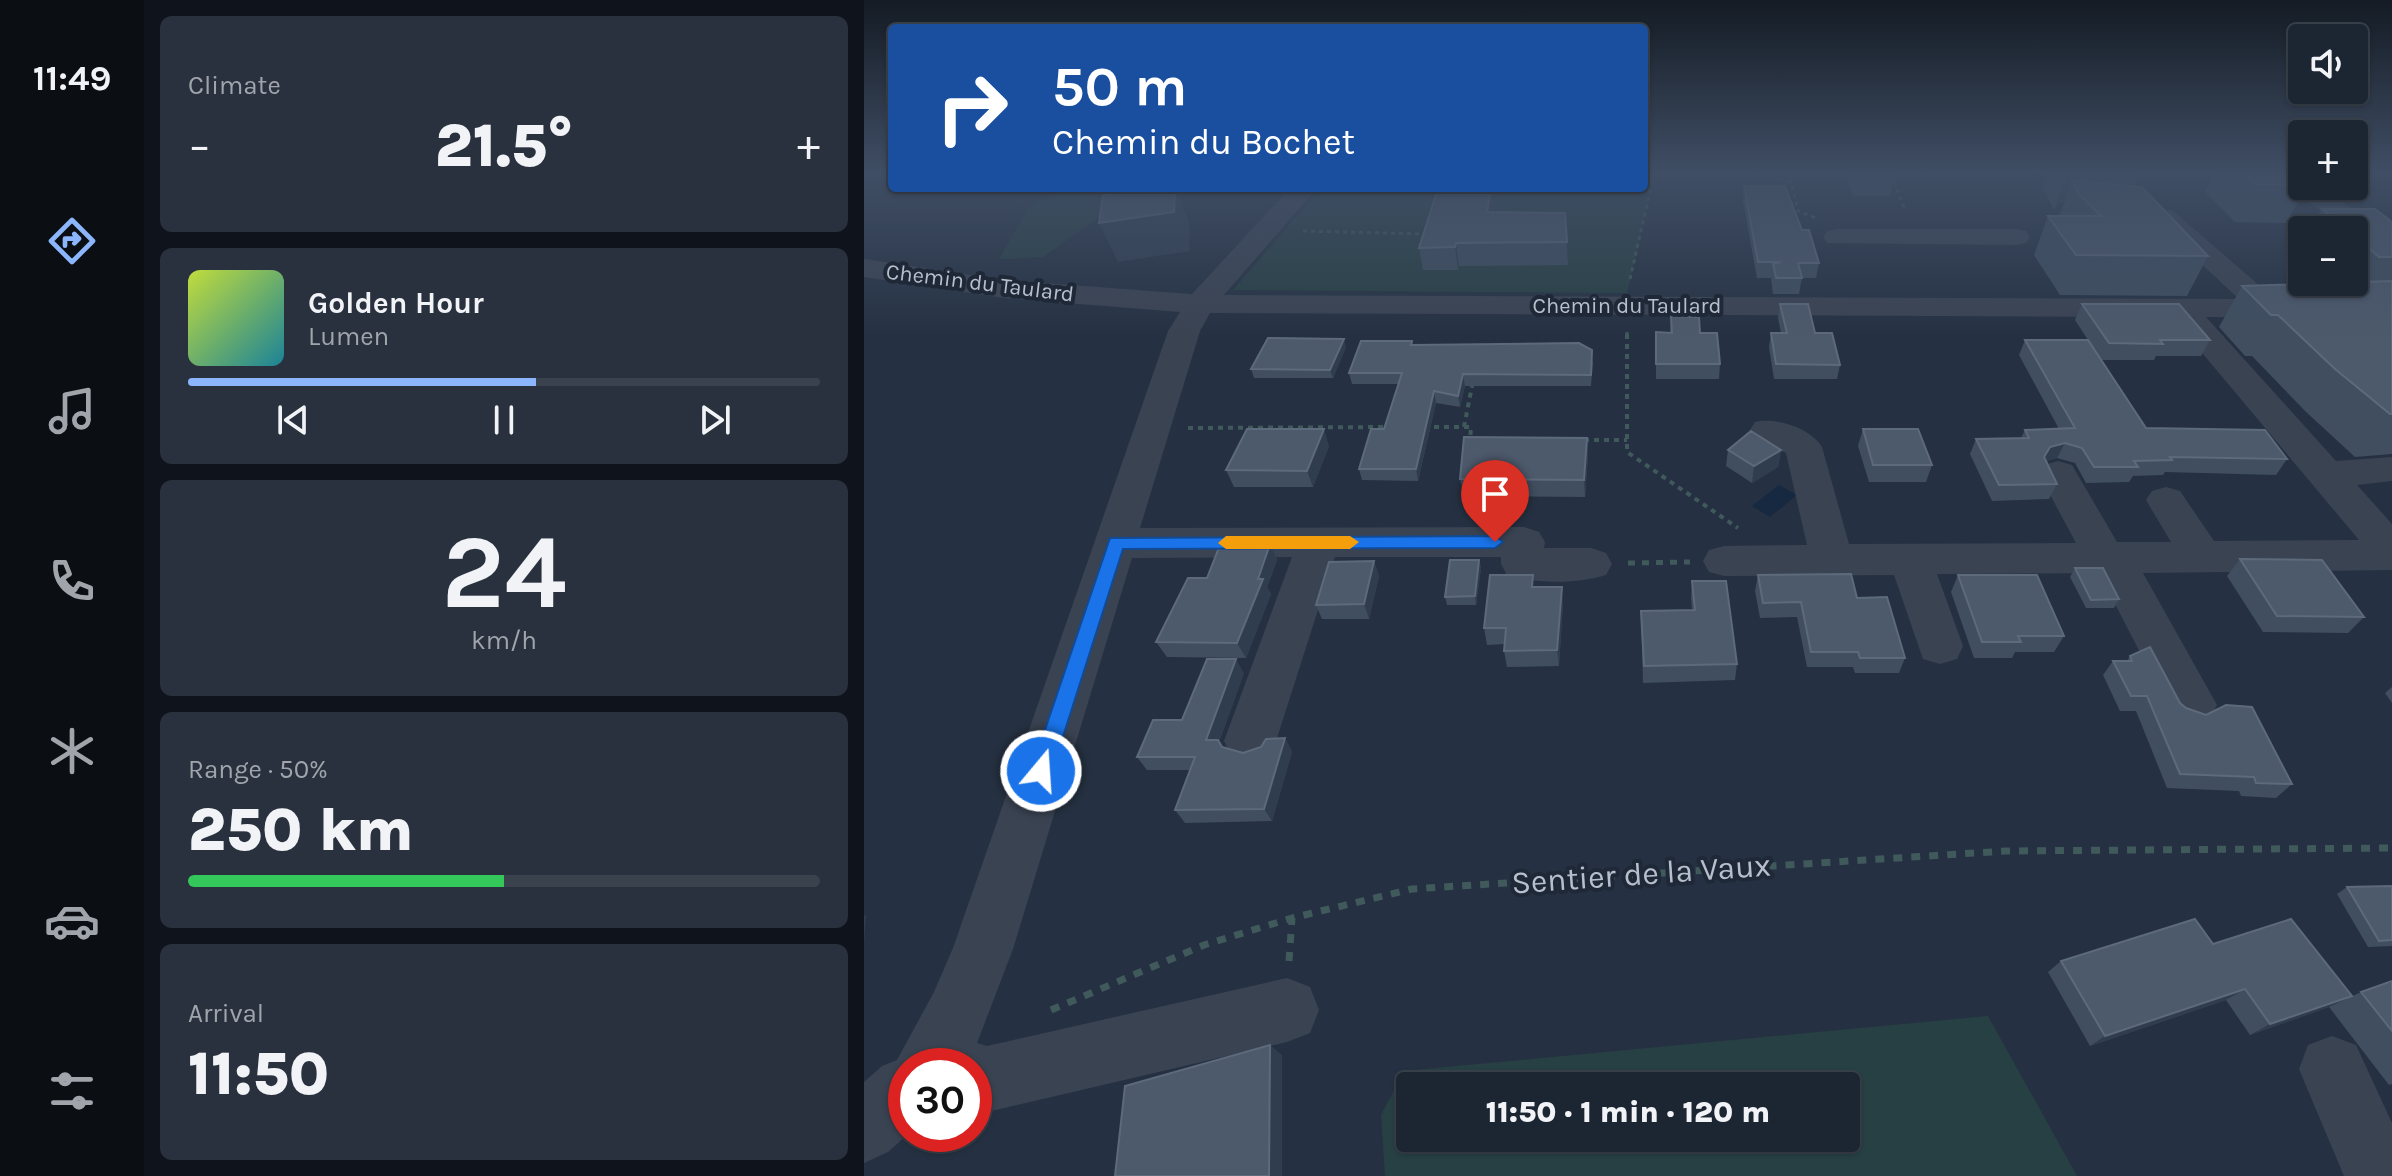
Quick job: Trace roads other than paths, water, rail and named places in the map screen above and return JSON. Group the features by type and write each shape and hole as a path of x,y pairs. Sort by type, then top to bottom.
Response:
{"street":[{"path":"944,1048 983,949 1184,331 1200,304 1267,229"},
{"path":"1836,232 1839,229"},
{"path":"2169,229 2269,310"},
{"path":"2366,229 2389,244"},
{"path":"1836,232 2016,237"},
{"path":"1836,232 1852,285"},
{"name":"Chemin du Taulard","path":"864,268 1004,289 1200,304 1601,306 1852,285 2183,311 2392,309"},
{"path":"1402,333 1599,333 1601,306"},
{"path":"2183,311 2392,553"},
{"path":"1768,430 1803,447 1847,559"},
{"path":"1829,452 1847,559"},
{"path":"2326,475 2392,469"},
{"path":"2058,474 2192,705"},
{"path":"2166,500 2201,555"},
{"path":"1250,741 1319,542"},
{"path":"1116,543 1524,542 1522,564 1591,564"},
{"path":"1724,561 2392,553"},
{"path":"1910,559 1940,646"},
{"path":"992,1078 1287,1010"},
{"path":"2332,1069 2380,1176"},
{"path":"864,1128 888,1109"}],"water":[{"path":"1779,485 1797,495 1770,517 1752,506"}]}
